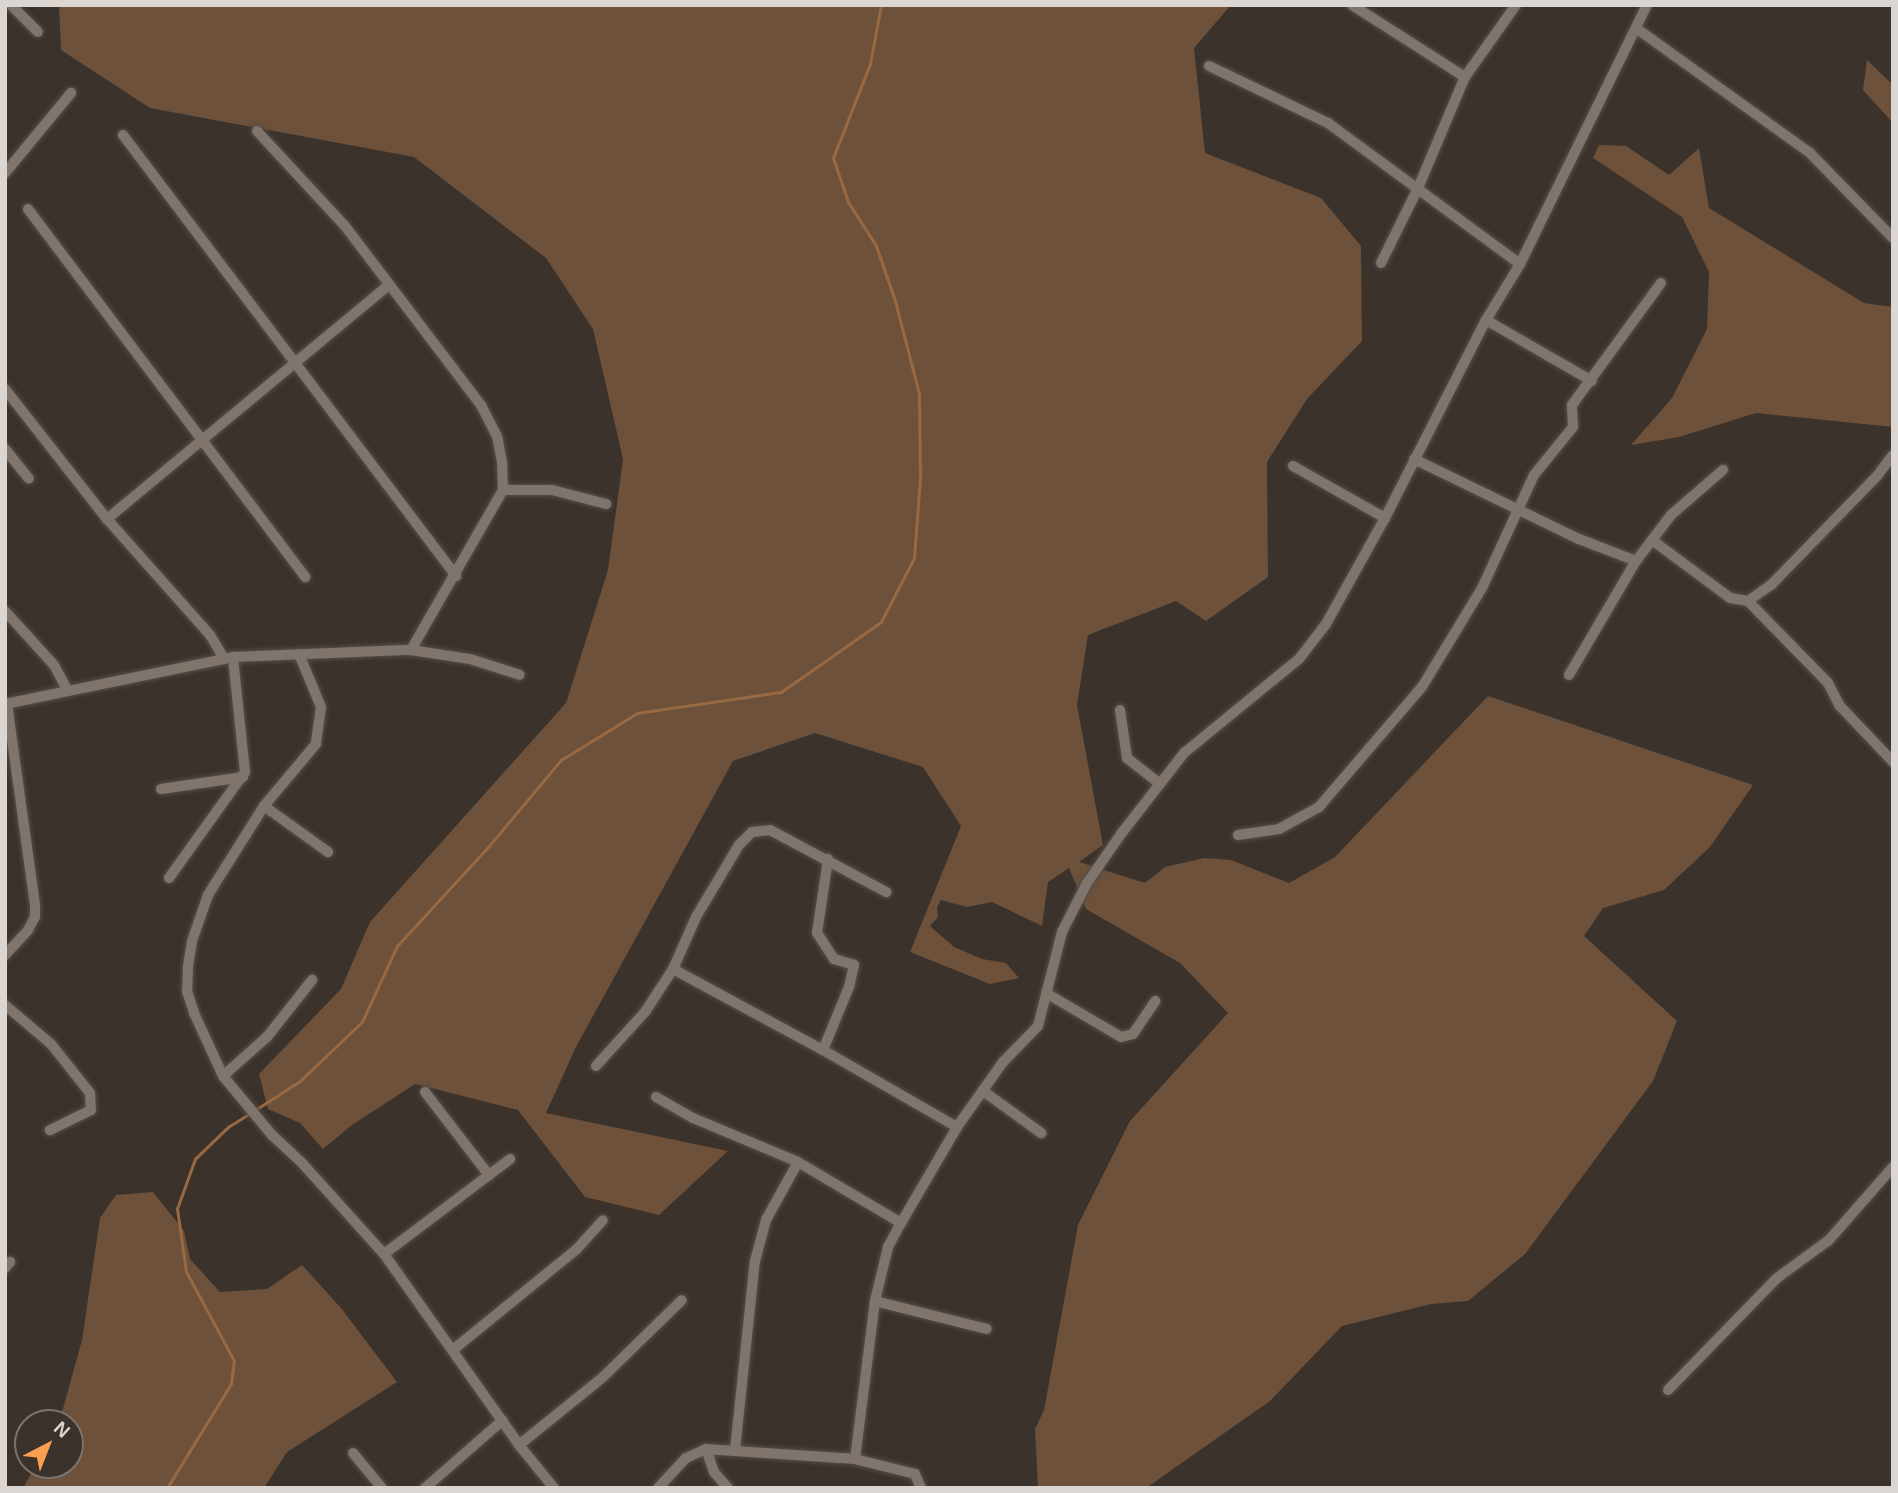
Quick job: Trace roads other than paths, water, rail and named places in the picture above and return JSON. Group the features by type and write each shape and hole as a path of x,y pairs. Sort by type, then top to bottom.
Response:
{"street":[{"path":"10,5 38,32"},
{"path":"1352,5 1465,76"},
{"path":"1381,263 1418,188 1465,76 1516,5"},
{"path":"855,1459 868,1338 875,1301 888,1247 901,1223 957,1127 1003,1062 1038,1026 1062,932 1087,883 1184,753 1299,659 1326,624 1385,518 1486,320 1520,264 1572,164 1647,5"},
{"path":"1636,28 1810,153 1893,238"},
{"path":"1209,66 1328,123 1520,264"},
{"path":"5,173 71,93"},
{"path":"257,131 345,226 481,405 497,436 503,490 456,576 411,650"},
{"path":"123,135 456,576"},
{"path":"28,209 200,441 305,577"},
{"path":"1238,835 1279,829 1319,807 1422,687 1482,588 1534,475 1573,427 1572,405 1661,283"},
{"path":"107,519 295,366 389,285"},
{"path":"1486,320 1592,381"},
{"path":"5,389 107,519 228,658 246,772 169,878"},
{"path":"5,449 29,479"},
{"path":"1651,540 1730,598 1739,602 1748,601 1771,585 1877,476 1893,455"},
{"path":"1414,459 1578,539 1636,561"},
{"path":"1293,466 1385,518"},
{"path":"1569,675 1651,540 1688,497 1723,470"},
{"path":"503,490 552,490 606,504"},
{"path":"1748,601 1828,683 1839,705 1893,762"},
{"path":"5,611 54,665 67,689"},
{"path":"5,955 28,930 35,917 6,703 228,658 299,654 411,650 470,659 520,675"},
{"path":"299,654 321,708 316,744 264,806 208,895 192,941 187,991 194,1013 223,1076 257,1118 384,1254 454,1349 519,1445 554,1488"},
{"path":"1120,710 1127,758 1160,783"},
{"path":"161,789 243,777"},
{"path":"264,806 328,852"},
{"path":"596,1066 645,1012 673,969 696,917 739,845 752,832 770,830 886,892"},
{"path":"823,1049 849,987 855,965 834,959 817,933 828,859"},
{"path":"673,969 823,1049 957,1127"},
{"path":"223,1076 267,1037 312,980"},
{"path":"1046,993 1121,1037 1133,1034 1155,1000"},
{"path":"5,1005 51,1044 90,1093 91,1110 50,1130"},
{"path":"983,1091 1041,1133"},
{"path":"425,1092 489,1175"},
{"path":"656,1097 693,1118 798,1162 901,1223"},
{"path":"384,1254 510,1160"},
{"path":"735,1450 755,1261 766,1220 798,1162"},
{"path":"1668,1390 1777,1278 1829,1240 1893,1167"},
{"path":"454,1349 576,1250 603,1220"},
{"path":"519,1445 603,1377 682,1300"},
{"path":"875,1301 987,1329"},
{"path":"425,1488 503,1420"},
{"path":"706,1450 714,1472 727,1488"},
{"path":"658,1488 685,1458 706,1450 735,1450 855,1459 915,1474 921,1488"},
{"path":"353,1453 382,1488"}],"waterway":[{"path":"255,1110 300,1081 362,1022 397,946 489,846 561,760 637,713 781,692 881,622 914,558 920,478 919,394 895,301 876,246 848,202 833,158 870,64 881,5"},
{"path":"167,1488 231,1384 234,1361 186,1272 177,1209 195,1159 228,1127 250,1113"}]}
